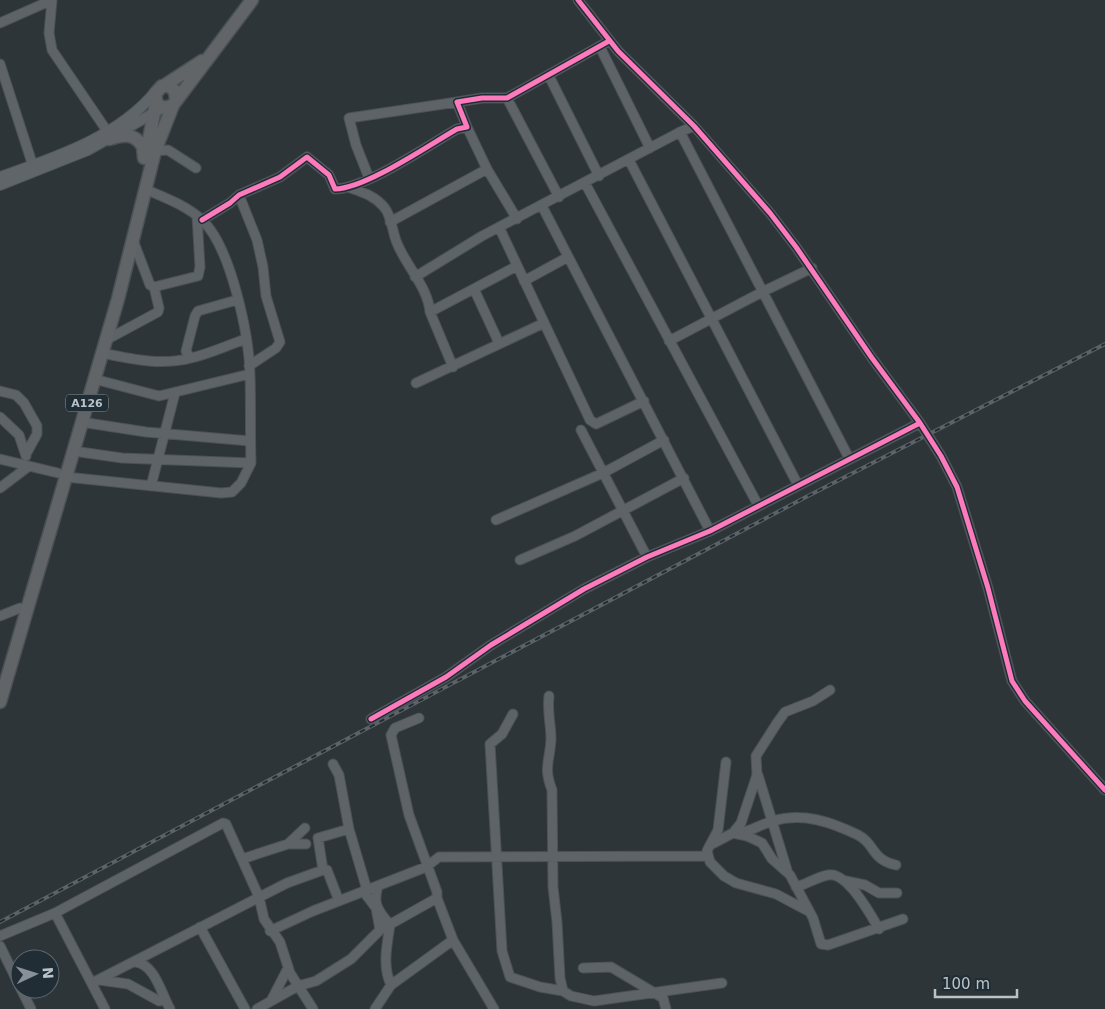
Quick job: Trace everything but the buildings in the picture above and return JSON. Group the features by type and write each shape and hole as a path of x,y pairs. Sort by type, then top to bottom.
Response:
{"highway":[{"name":"A126","path":"0,674 62,475 73,450 106,340 155,151 164,100 208,57 252,0"},
{"name":"A126","path":"0,702 143,168 164,100 208,57"},
{"path":"108,135 124,135 139,140 144,151 143,168"}],"main road":[{"path":"0,185 62,162 164,100"},
{"path":"0,177 33,166 108,135 144,104 164,100"}],"street":[{"path":"0,23 52,0 50,33 52,50 108,135"},
{"path":"578,0 609,42 694,126 748,186 812,268 872,358 920,424 941,456 957,488 988,588 1012,680 1025,701 1105,790"},
{"path":"369,178 356,145 349,118 482,98 508,98 609,42"},
{"path":"600,47 650,148"},
{"path":"0,64 33,166"},
{"path":"549,76 598,176"},
{"path":"508,98 559,197"},
{"path":"457,102 487,169 516,219"},
{"path":"415,277 499,228 694,126"},
{"path":"200,218 230,203 239,195 280,177 307,157 329,175 335,188 348,187 369,178 457,129 467,127"},
{"path":"680,132 849,458"},
{"path":"155,151 168,150 196,168"},
{"path":"629,160 798,485"},
{"path":"390,222 487,169"},
{"path":"585,183 758,506"},
{"path":"348,187 371,195 384,207 404,260 429,303 430,312 453,367"},
{"path":"0,459 62,475 221,493 232,492 241,483 251,463 250,370 246,339 230,269 218,238 200,218 188,208 145,189"},
{"path":"94,379 159,396 175,393 250,370 276,348 280,342 266,296 263,267 257,240 239,195"},
{"path":"542,206 710,531"},
{"path":"154,287 198,276 200,268 200,218"},
{"path":"499,228 592,423 596,424 644,401"},
{"path":"106,340 158,312 159,308 154,287 150,285 133,239"},
{"path":"524,281 568,257"},
{"path":"430,312 517,266"},
{"path":"669,341 710,318 812,268"},
{"path":"474,288 499,343"},
{"path":"190,358 186,351 194,316 198,311 237,300"},
{"path":"416,383 544,323"},
{"path":"102,353 140,361 162,362 190,358 246,339"},
{"path":"0,391 16,395 36,422 37,434 26,454"},
{"path":"152,486 175,393"},
{"path":"0,417 18,435 29,466"},
{"path":"81,422 146,432 164,432 250,441"},
{"path":"371,719 446,677 491,645 584,589 647,557 710,531 849,458 920,424"},
{"path":"581,430 621,511 647,557"},
{"path":"496,520 603,472 664,440"},
{"path":"73,450 122,458 251,463"},
{"path":"0,488 29,466"},
{"path":"520,560 575,536 684,478"},
{"path":"0,616 20,608"},
{"path":"830,690 814,701 785,712 754,760 770,821 790,875 808,911 821,944 828,945 879,929 903,919"},
{"path":"549,696 547,709 550,740 546,775 552,790 552,857 560,978 563,990"},
{"path":"513,714 502,734 490,744 502,951 510,978 540,987 563,990 571,996 594,1001 616,1000 722,983"},
{"path":"420,718 395,728 391,735 409,816 453,940 494,1009"},
{"path":"726,762 718,830 710,845 707,856 716,869 736,883 776,894 808,911"},
{"path":"333,764 339,775 349,829 365,890 376,908 390,925"},
{"path":"710,845 732,833 741,823 758,775"},
{"path":"732,833 748,832 770,821 797,816 831,823 861,836 868,841 878,858 896,865"},
{"path":"0,936 55,913 218,824 226,824 259,897 264,919 270,931 280,942 288,968 313,1009"},
{"path":"288,844 305,828"},
{"path":"323,870 318,838 349,829"},
{"path":"732,833 747,836 762,843 772,859 790,875"},
{"path":"242,860 288,844 306,844"},
{"path":"270,931 365,890 426,867 439,857 707,856"},
{"path":"96,981 287,883 323,870 327,870 339,901"},
{"path":"796,887 831,874 846,881 865,885 879,894 897,892"},
{"path":"846,881 867,907 879,929"},
{"path":"378,886 375,896 380,930"},
{"path":"257,1009 298,986 316,980 351,959 380,930 437,898"},
{"path":"55,913 96,981 105,1009"},
{"path":"390,925 386,944 386,972 391,985"},
{"path":"200,928 245,1009"},
{"path":"375,1009 391,985 453,940"},
{"path":"0,946 10,966"},
{"path":"135,962 142,962 150,968 166,1005"},
{"path":"583,968 611,967 655,993 665,1001 666,1009"},
{"path":"272,999 288,968"},
{"path":"96,981 128,984 166,1005"}],"railway":[{"path":"0,922 806,497 1105,344"}],"cycle path":[{"path":"578,0 618,51 694,126 770,213 920,423 941,456 957,487 988,588 1012,681 1025,701 1105,790"},
{"path":"202,220 230,203 239,195 280,177 307,157 329,175 335,189 363,182 397,165 457,129 467,127 457,102 482,98 507,98 609,41"},
{"path":"371,719 446,677 491,645 584,589 647,557 710,531 920,423"}]}
